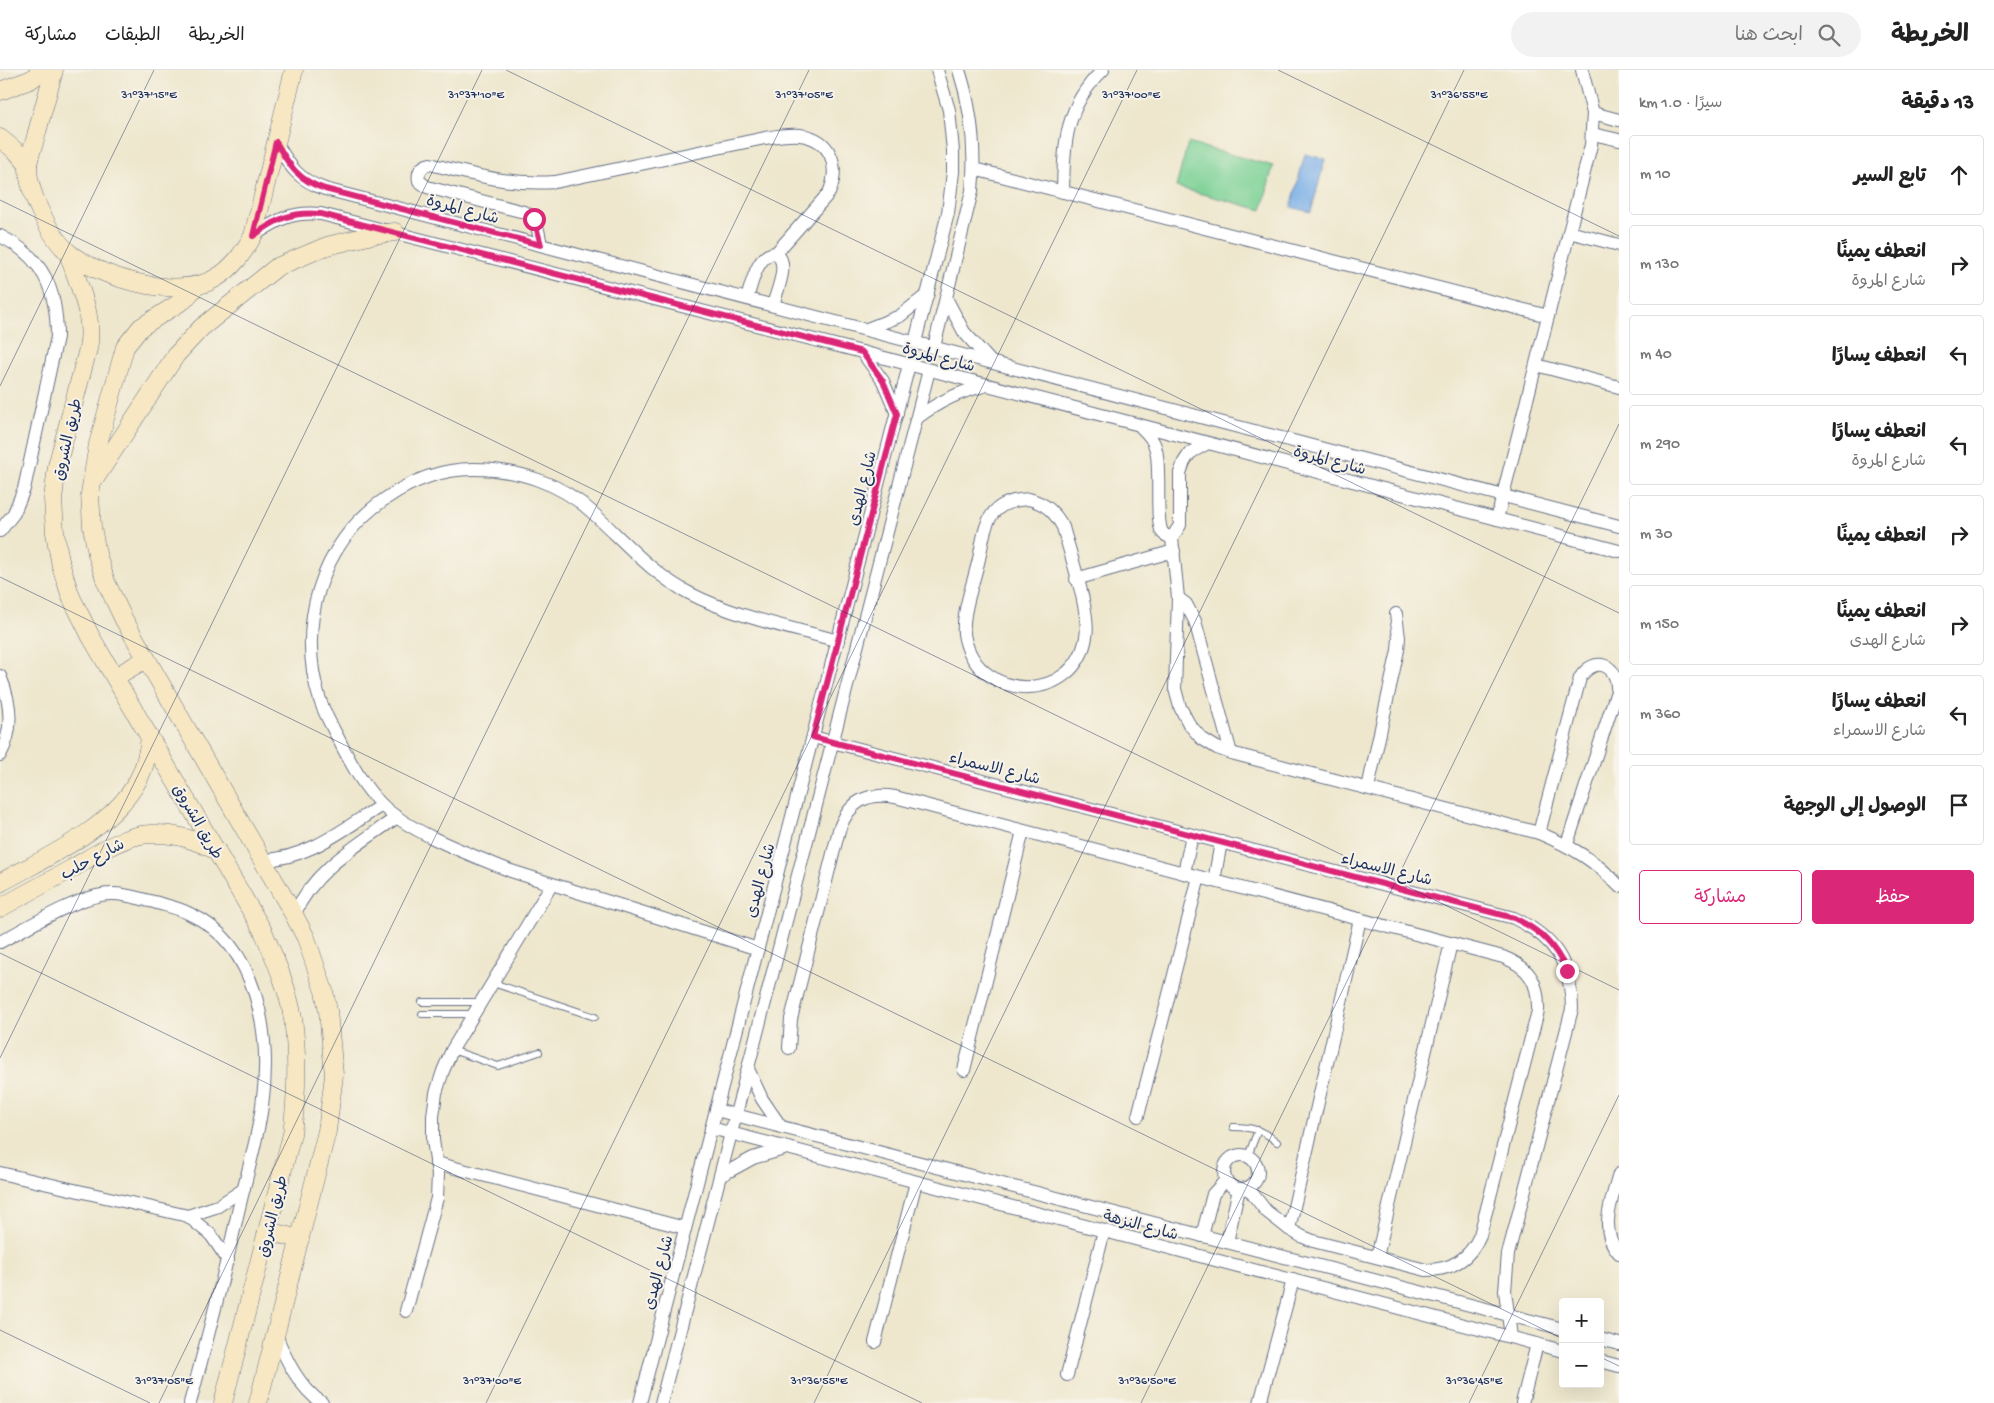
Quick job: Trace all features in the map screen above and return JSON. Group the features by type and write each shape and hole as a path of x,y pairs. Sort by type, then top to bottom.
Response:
{"street":[{"path":"0,91 30,80 44,70"},
{"path":"54,70 28,165 32,188 40,211 52,232 68,252 89,266 142,284 170,287 198,286 215,279 231,267 244,253 253,236 295,73"},
{"path":"915,342 948,213 953,172 950,116 937,70"},
{"path":"934,347 968,212 974,170 969,105 959,70"},
{"path":"1062,192 1065,139 1069,122 1075,106 1084,91 1103,70"},
{"path":"1497,519 1593,134 1593,114 1582,70"},
{"path":"1593,114 1619,120"},
{"path":"1593,134 1619,140"},
{"path":"541,245 536,223 531,216 524,212 427,187 419,181 421,168 430,164 503,182 555,182 765,138 799,135 812,138 823,145 831,155 835,168 834,181 829,193 776,253"},
{"path":"0,138 17,152 28,165"},
{"name":"شارع المروة","path":"276,142 291,168 312,185 1619,526"},
{"path":"974,170 1548,316"},
{"name":"شارع المروة","path":"253,236 281,218 293,214 307,212 321,214 862,352 1141,427 1619,551"},
{"path":"91,484 176,355 201,328 277,267 335,244 394,232"},
{"path":"1569,232 1619,245"},
{"path":"0,236 22,249 39,267 51,289 57,312 57,337 24,489 14,513 0,531"},
{"name":"طريق الشروق","path":"68,252 86,305 90,334 86,357 57,466 53,499 55,533 61,566 71,598 91,637 263,931 280,971 292,1017 297,1060 296,1102 292,1134 223,1403"},
{"path":"747,298 762,258 770,253 776,253 780,257 783,268 773,305"},
{"name":"طريق الشروق","path":"198,286 184,300 141,327 125,347 98,444 91,484 92,527 97,554 106,582 146,659 263,860 306,938 324,991 328,1011 334,1075 328,1131 258,1403"},
{"path":"867,329 900,316 928,294"},
{"path":"946,298 964,332 990,361"},
{"path":"862,352 883,381 897,414"},
{"name":"شارع الهدى","path":"640,1403 909,365"},
{"path":"1536,365 1619,387"},
{"path":"661,1403 929,370"},
{"path":"917,418 949,397 986,385"},
{"path":"1141,427 1150,436 1156,448 1160,526 1166,536 1172,538"},
{"path":"1206,444 1190,452 1180,473 1180,525 1172,538 1178,598 1175,689 1180,707 1189,724 1201,738 1216,748 1540,833 1567,844 1603,868 1619,886"},
{"path":"758,948 511,870 471,855 397,817 367,789 354,769 321,702 312,667 310,631 316,596 329,562 348,532 373,507 403,487 436,473 472,469 507,471 548,482 568,493 592,512 638,558 663,578 689,593 718,606 838,641"},
{"path":"1029,499 1044,504 1056,514 1063,527 1076,578 1087,621 1086,638 1081,654 1071,668 1050,683 1025,688 1008,686 992,679 979,668 970,653 964,637 963,620 975,577 984,532 989,518 1000,507 1013,500 1029,499"},
{"path":"1076,578 1174,551"},
{"path":"1178,598 1186,604 1195,621 1231,752"},
{"path":"1368,788 1398,650 1399,638 1396,614"},
{"path":"115,677 146,659"},
{"path":"1540,833 1580,678 1584,670 1600,664 1609,668 1615,674 1618,682 1617,691 1567,844"},
{"path":"0,676 7,692 10,711 9,730 0,755"},
{"name":"شارع الاسمراء","path":"813,737 1514,918 1531,926 1546,938 1559,953 1567,971 1572,990 1572,1009 1508,1254 1505,1279 1511,1338"},
{"name":"شارع حلب","path":"0,883 94,830 111,816 138,780 146,760 150,738"},
{"path":"789,1048 790,1020 839,830 843,818 850,808 871,796 883,795 1451,943 1516,962 1527,971 1534,983 1538,997 1538,1011 1480,1235 1475,1246 1460,1262 1438,1270 1426,1270 1313,1241 1289,1229 1266,1211 1244,1188"},
{"path":"263,860 277,860 304,852 382,805"},
{"path":"294,915 301,899 320,875 332,864 397,817"},
{"path":"94,830 105,849"},
{"path":"964,1070 1023,831"},
{"name":"شارع حلب","path":"0,908 105,849 127,839 150,834 174,834 197,840 217,851"},
{"path":"1184,873 1192,835"},
{"path":"1214,881 1221,842"},
{"path":"1138,1116 1199,877"},
{"path":"406,1311 439,1186 433,1140 435,1101 443,1071 452,1050 552,884"},
{"path":"0,942 78,902 94,896 126,895 182,910 204,920 223,935 238,954 248,976 256,1000 265,1052 262,1105 228,1260 190,1403"},
{"path":"1289,1229 1360,919"},
{"path":"1377,1257 1451,943"},
{"path":"748,1069 762,1100 781,1127"},
{"name":"شارع النزهة","path":"716,1110 1559,1328"},
{"name":"شارع النزهة","path":"711,1128 1559,1350"},
{"path":"720,1176 752,1158 788,1148"},
{"path":"1239,1154 1248,1156 1255,1163 1258,1172 1255,1181 1244,1188 1231,1187 1225,1180 1223,1171 1230,1158 1239,1154"},
{"path":"436,1163 685,1228"},
{"path":"0,1173 188,1216 211,1235 228,1260"},
{"path":"1619,1174 1607,1217 1608,1233 1619,1253"},
{"path":"1202,1236 1213,1194 1225,1180"},
{"path":"875,1342 916,1182"},
{"path":"1227,1242 1244,1188"},
{"path":"188,1216 218,1206 244,1189"},
{"path":"267,1231 300,1239"},
{"path":"1067,1375 1104,1231"},
{"path":"1260,1403 1293,1280"},
{"path":"276,1335 286,1359 300,1381 322,1403"},
{"path":"1604,1340 1619,1344"},
{"path":"1522,1403 1537,1344"},
{"path":"1604,1362 1619,1366"}],"lane":[{"path":"493,983 595,1017"},
{"path":"422,1002 481,1002"},
{"path":"422,1014 474,1014"},
{"path":"452,1050 498,1066 539,1052"},
{"path":"1233,1128 1246,1127 1258,1130 1277,1142"},
{"path":"1248,1156 1258,1130"}],"green space":[{"path":"1188,143 1273,166 1262,210 1176,187"}],"water":[{"path":"1305,154 1325,159 1311,212 1291,207"}],"route":[{"path":"534,219 541,245 325,189 312,185 300,177 291,168 276,142 253,236 281,218 293,214 307,212 321,214 862,352 883,381 897,414 813,737 1514,918 1531,926 1546,938 1559,953 1567,971"}]}
